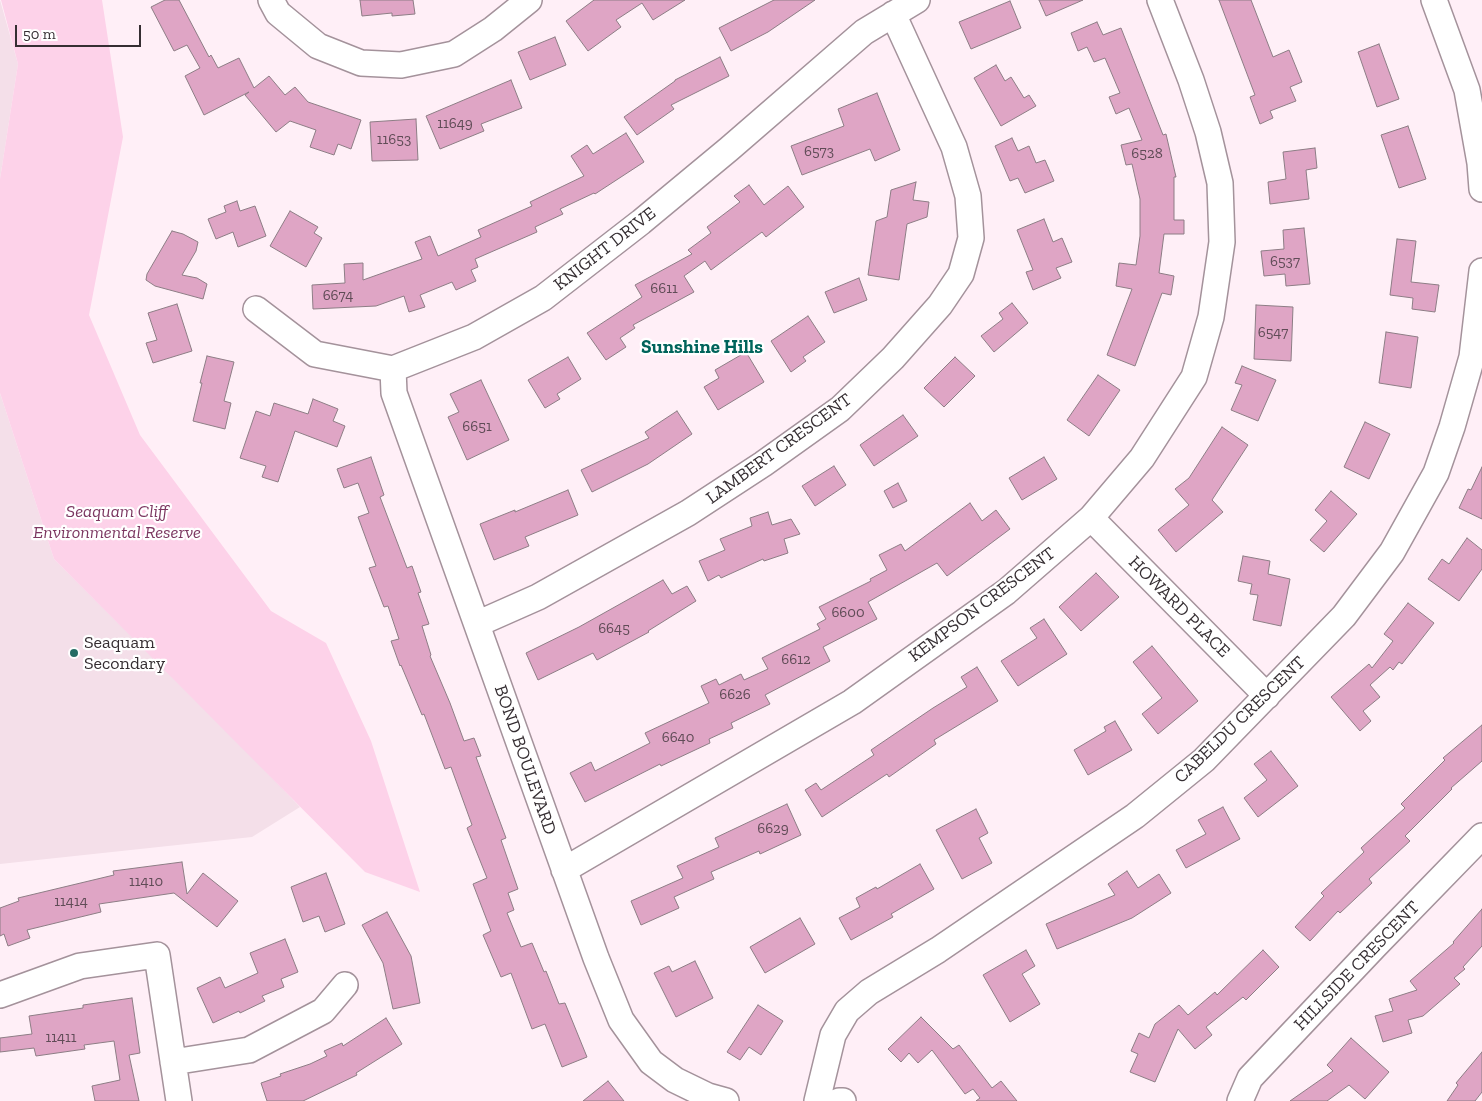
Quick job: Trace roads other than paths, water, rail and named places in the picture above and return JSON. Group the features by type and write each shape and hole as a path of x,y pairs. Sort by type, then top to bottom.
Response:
{"street":[{"path":"270,0 278,13 318,46 361,63 401,65 454,54 493,30 529,0"},
{"name":"KNIGHT DRIVE","path":"393,369 474,337 543,298 641,222 729,149 864,32 916,0"},
{"name":"KEMPSON CRESCENT","path":"564,870 852,702 1006,592 1092,518 1142,458 1194,378 1210,317 1222,242 1220,183 1208,132 1191,80 1160,0"},
{"path":"1434,0 1466,90 1480,163 1482,189"},
{"name":"LAMBERT CRESCENT","path":"477,624 538,597 688,514 763,464 840,409 893,358 940,305 961,274 970,238 968,196 954,147 893,14"},
{"name":"CABELDU CRESCENT","path":"817,1101 832,1035 847,1011 869,992 938,950 1135,816 1204,760 1344,616 1392,552 1436,473 1452,427 1472,357 1482,270"},
{"path":"256,309 315,354 393,369"},
{"name":"BOND BOULEVARD","path":"393,369 394,393 564,870 621,1020 652,1062 675,1080 708,1096 726,1101"},
{"name":"HOWARD PLACE","path":"1092,518 1267,696"},
{"name":"HILLSIDE CRESCENT","path":"1240,1101 1250,1078 1482,836"},
{"path":"0,995 80,966 157,955 179,1101"},
{"path":"174,1062 249,1050 323,1011 344,985"}],"place":[{"name":"Seaquam Secondary","path":"74,653"}],"district":[{"name":"Sunshine Hills","path":"702,348"}],"park label":[{"name":"Seaquam Cliff Environmental Reserve","path":"117,522"}]}
